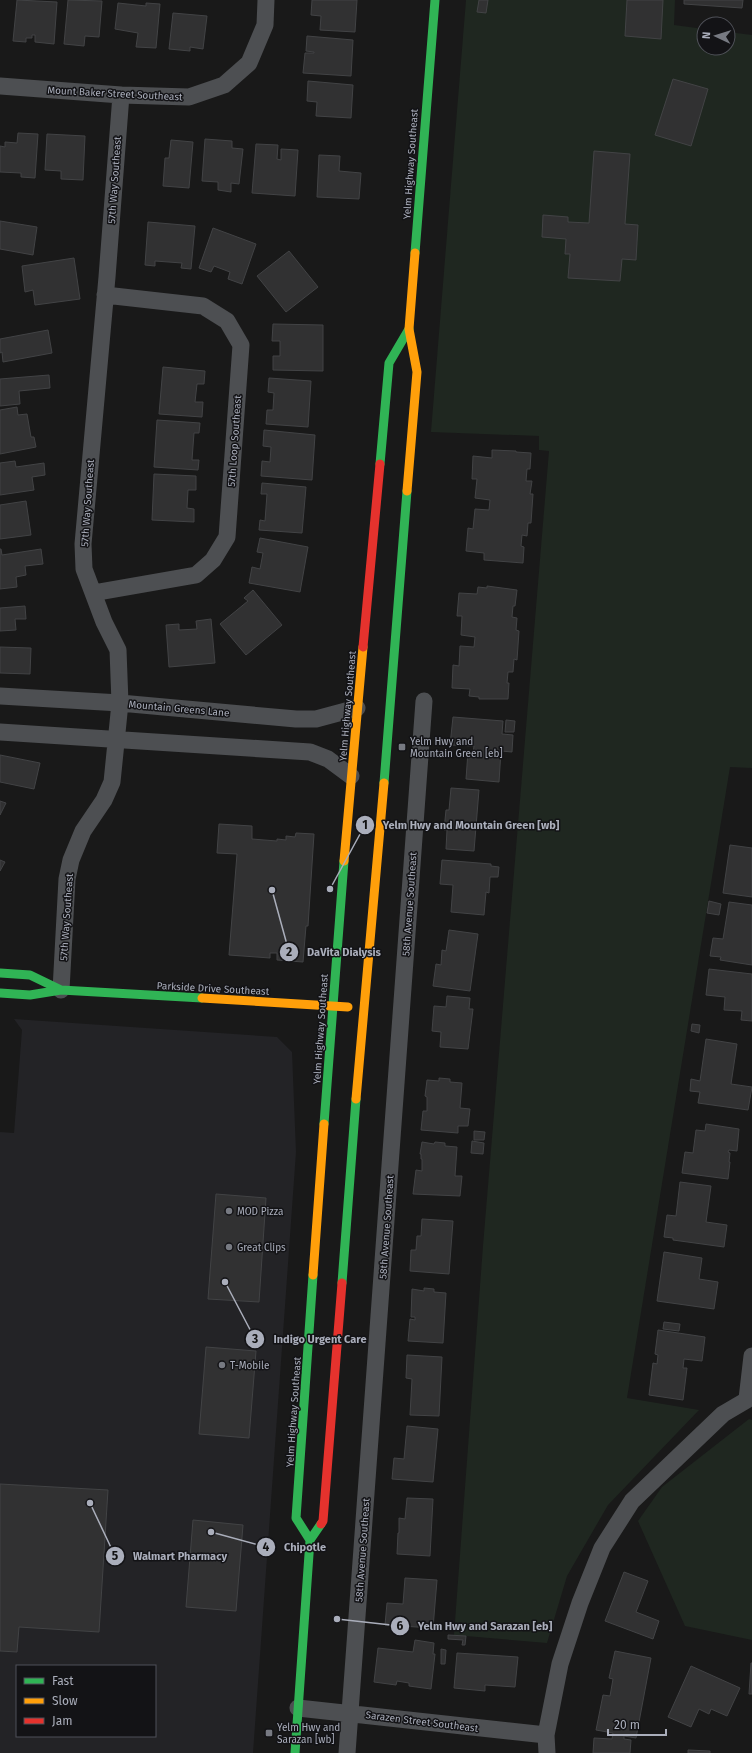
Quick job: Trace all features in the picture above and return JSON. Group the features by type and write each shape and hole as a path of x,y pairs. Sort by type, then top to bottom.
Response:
{"main road":[{"name":"Yelm Highway Southeast","path":"409,329 389,363 357,708 332,1006 296,1518 310,1540 323,1521 363,1008 380,831 417,372 409,329 435,0"},
{"name":"Parkside Drive Southeast","path":"0,973 30,975 62,990"},
{"name":"Parkside Drive Southeast","path":"0,993 30,995 62,990 363,1008"},
{"path":"295,1753 310,1540"}],"street":[{"name":"Mount Baker Street Southeast","path":"0,86 121,95 189,97 224,85 249,63 265,25 266,0"},
{"name":"57th Way Southeast","path":"62,990 67,879 71,860 83,831 104,800 112,782 120,702 118,650 84,569 83,544 121,95"},
{"name":"57th Loop Southeast","path":"93,593 196,575 213,560 227,537 241,345 227,321 204,306 105,295"},
{"name":"Mountain Greens Lane","path":"0,696 120,702 296,719 316,719 357,708"},
{"name":"58th Avenue Southeast","path":"347,1753 424,700"},
{"path":"0,732 117,738 310,752 328,759 352,776"},
{"path":"547,1753 546,1735 560,1664 580,1603 602,1548 632,1501 723,1414 749,1398 752,1356"},
{"name":"Sarazen Street Southeast","path":"298,1708 546,1735"}],"shaded area":[{"path":"466,0 675,0 674,25 696,28 696,56 736,56 736,33 752,35 752,768 730,767 627,1398 699,1410 608,1505 567,1576 547,1643 454,1635 483,1246 549,451 539,450 539,436 431,432"},
{"path":"14,1019 277,1037 292,1052 296,1152 253,1753 0,1753 0,1132 14,1133 22,1030"},
{"path":"749,1419 752,1420 752,1640 685,1626 638,1521 662,1487"}],"building":[{"path":"17,0 57,2 54,44 35,42 35,35 32,35 32,38 26,38 26,42 13,41"},
{"path":"68,0 102,1 99,37 85,36 84,46 64,44"},
{"path":"312,0 357,0 355,32 320,30 321,16 311,15"},
{"path":"479,0 488,0 486,13 477,12"},
{"path":"627,0 663,0 661,39 625,36"},
{"path":"684,0 743,0 742,8 684,4"},
{"path":"118,3 146,6 146,3 160,4 156,48 136,47 138,33 115,29"},
{"path":"173,13 207,16 203,49 190,47 190,51 169,49"},
{"path":"307,36 353,40 351,76 303,73 305,53 314,53 306,51"},
{"path":"673,79 708,89 691,146 655,135"},
{"path":"308,81 353,85 351,118 316,116 317,102 307,101"},
{"path":"18,133 38,134 35,178 21,177 21,173 0,172 0,146 5,147 5,142 17,143"},
{"path":"47,134 85,136 83,180 61,179 61,171 45,170"},
{"path":"205,139 232,141 232,148 243,149 239,184 231,183 231,192 218,190 218,182 202,181"},
{"path":"171,140 193,142 189,188 163,186 165,158 169,158"},
{"path":"256,144 278,145 277,159 281,160 281,149 298,150 295,196 252,193"},
{"path":"594,151 630,154 625,224 638,225 636,260 622,259 620,281 568,278 570,254 565,254 566,239 542,237 543,215 568,217 568,222 589,223"},
{"path":"319,155 340,156 339,171 361,173 359,199 317,197"},
{"path":"0,221 37,227 33,255 0,249"},
{"path":"148,222 195,226 191,269 181,268 182,263 155,261 155,266 145,265"},
{"path":"213,228 256,244 242,284 228,279 230,272 214,266 211,272 199,268"},
{"path":"289,251 318,287 286,312 257,276"},
{"path":"74,258 80,299 35,305 33,290 25,292 22,266"},
{"path":"273,324 323,325 323,371 273,370 273,356 280,356 280,341 272,341"},
{"path":"48,330 52,353 3,362 2,352 0,353 0,339"},
{"path":"163,367 205,371 204,384 197,384 195,402 203,402 202,417 159,414"},
{"path":"49,375 50,388 19,391 20,404 0,406 0,379"},
{"path":"269,378 311,381 308,427 266,424 267,410 273,410 274,393 268,392"},
{"path":"17,407 18,415 27,414 31,437 34,437 36,447 0,454 0,410"},
{"path":"157,420 200,423 199,433 194,433 192,460 199,460 198,470 154,467"},
{"path":"264,430 315,435 312,480 261,476 262,461 270,462 271,447 263,446"},
{"path":"492,450 531,453 530,469 527,469 526,481 532,481 530,494 533,494 531,523 528,523 527,536 522,535 521,546 524,547 523,563 484,560 484,553 466,551 468,528 473,529 475,509 489,510 490,500 475,498 477,479 472,479 473,456 492,458"},
{"path":"15,461 16,467 44,463 45,475 32,477 34,490 0,495 0,463"},
{"path":"154,474 196,476 196,490 188,490 187,508 194,509 194,522 152,520"},
{"path":"262,483 306,487 302,533 259,530 260,520 265,521 267,494 261,494"},
{"path":"26,501 31,535 0,539 0,505"},
{"path":"260,538 308,547 300,592 249,583 252,567 260,569 263,553 257,552"},
{"path":"0,549 2,555 41,549 43,564 25,566 26,575 16,577 17,587 0,589"},
{"path":"487,586 517,590 512,617 517,618 516,630 519,631 517,660 514,659 513,672 508,672 508,699 479,699 479,697 469,696 470,689 452,688 453,665 459,666 460,646 474,647 475,637 461,635 462,616 457,616 459,593 477,594 478,587 487,588"},
{"path":"253,590 282,625 246,655 220,624 248,601 244,598"},
{"path":"25,606 26,619 15,619 16,630 0,631 0,608"},
{"path":"211,619 215,663 169,667 166,625 179,624 179,630 197,629 196,621"},
{"path":"0,647 31,648 30,674 0,673"},
{"path":"453,717 503,721 502,734 513,735 512,752 501,751 499,782 466,779 468,752 473,753 474,746 450,745"},
{"path":"506,720 515,721 514,732 505,732"},
{"path":"0,755 40,763 34,789 0,782"},
{"path":"451,788 479,790 474,851 446,849 447,830 444,830 446,810 449,810"},
{"path":"0,801 6,803 0,815"},
{"path":"219,824 252,826 252,839 277,841 277,839 286,840 286,836 295,837 296,833 314,834 308,926 306,926 303,962 277,960 277,953 270,953 270,958 229,955 237,854 217,853"},
{"path":"730,845 752,848 752,897 723,893"},
{"path":"0,860 5,862 0,871"},
{"path":"442,860 491,864 491,866 499,867 498,877 490,877 489,893 486,892 484,915 451,912 453,885 440,884"},
{"path":"709,901 721,904 719,915 707,913"},
{"path":"729,902 752,905 752,965 720,960 721,957 710,956 713,938 723,939"},
{"path":"449,930 478,934 470,991 433,986 436,964 441,965 442,950 446,951"},
{"path":"709,969 752,974 752,1021 741,1020 742,1011 724,1010 725,997 706,995"},
{"path":"447,996 470,998 469,1009 473,1009 468,1049 440,1047 441,1032 432,1031 434,1006 446,1007"},
{"path":"692,1024 700,1025 699,1033 691,1031"},
{"path":"706,1039 737,1044 731,1084 752,1087 748,1110 698,1103 700,1092 690,1091 691,1079 700,1081"},
{"path":"439,1078 450,1079 450,1082 462,1083 460,1108 470,1109 468,1126 458,1126 458,1133 421,1130 423,1111 427,1111 427,1097 425,1096 427,1080 439,1081"},
{"path":"706,1124 739,1129 737,1151 729,1150 728,1152 730,1153 730,1162 728,1179 682,1173 685,1152 693,1153 696,1130 705,1131"},
{"path":"474,1131 485,1132 484,1140 474,1140"},
{"path":"472,1141 484,1143 483,1154 471,1153"},
{"path":"422,1142 434,1144 435,1142 445,1143 445,1146 457,1147 455,1176 462,1176 460,1196 413,1194 416,1170 422,1171 422,1159 420,1154"},
{"path":"680,1182 711,1186 706,1222 727,1225 724,1247 673,1240 673,1238 664,1237 667,1215 676,1216"},
{"path":"216,1194 266,1198 259,1302 208,1299"},
{"path":"422,1219 453,1221 449,1274 410,1271 411,1250 416,1250 417,1236 421,1236"},
{"path":"664,1252 702,1258 699,1279 718,1282 714,1309 657,1301"},
{"path":"424,1288 434,1289 434,1292 446,1293 443,1343 408,1341 410,1319 415,1320 415,1317 411,1317 412,1289 424,1291"},
{"path":"664,1322 680,1324 679,1331 663,1329"},
{"path":"658,1330 705,1337 702,1361 684,1359 683,1368 687,1368 683,1400 649,1395 653,1363 657,1364 658,1355 655,1354"},
{"path":"206,1347 256,1351 249,1438 199,1434"},
{"path":"407,1355 442,1357 439,1416 410,1415 412,1379 406,1378"},
{"path":"407,1426 438,1429 433,1482 392,1479 394,1458 404,1459"},
{"path":"0,1484 108,1490 99,1632 19,1627 17,1652 0,1651"},
{"path":"407,1498 433,1499 430,1556 397,1554 399,1518 405,1519"},
{"path":"193,1520 243,1525 236,1611 186,1607"},
{"path":"624,1572 648,1581 636,1612 659,1621 653,1639 605,1621"},
{"path":"405,1578 437,1580 433,1628 385,1625 387,1603 403,1604"},
{"path":"448,1635 466,1636 465,1645 462,1645 463,1640 448,1639"},
{"path":"415,1640 434,1643 433,1654 435,1654 431,1689 409,1686 409,1683 397,1681 396,1685 374,1682 378,1648 413,1652"},
{"path":"441,1649 446,1650 445,1664 441,1664"},
{"path":"615,1651 651,1658 636,1738 624,1736 624,1739 631,1740 630,1753 593,1753 594,1738 612,1739 613,1733 596,1730 603,1695 610,1696 613,1679 609,1678"},
{"path":"457,1653 518,1657 515,1687 485,1685 485,1691 454,1688"},
{"path":"751,1663 752,1694 749,1694"},
{"path":"691,1666 740,1688 727,1716 711,1709 709,1714 699,1709 691,1727 668,1717"},
{"path":"688,1750 710,1751 710,1753 688,1753"}],"traffic: fast":[{"path":"415,253 435,0"},
{"path":"380,464 389,363 409,329"},
{"path":"384,783 407,491"},
{"path":"324,1124 344,861"},
{"path":"0,973 30,975 61,990"},
{"path":"0,993 30,995 61,990 202,998"},
{"path":"342,1283 356,1099"},
{"path":"310,1540 296,1518 313,1275"},
{"path":"295,1753 310,1540 321,1524"}],"traffic: slow":[{"path":"407,491 417,372 409,329 415,253"},
{"path":"344,861 363,647"},
{"path":"356,1099 384,783"},
{"path":"202,998 348,1007"},
{"path":"313,1275 324,1124"}],"traffic: jam":[{"path":"363,647 380,464"},
{"path":"321,1524 323,1521 342,1283"}],"place":[{"name":"Yelm Hwy and Mountain Green [eb]","path":"402,747"},
{"name":"Yelm Hwy and Mountain Green [wb]","path":"330,889"},
{"name":"DaVita Dialysis","path":"272,890"},
{"name":"MOD Pizza","path":"229,1211"},
{"name":"Great Clips","path":"229,1247"},
{"name":"Indigo Urgent Care","path":"225,1282"},
{"name":"T-Mobile","path":"222,1365"},
{"name":"Walmart Pharmacy","path":"90,1503"},
{"name":"Chipotle","path":"211,1532"},
{"name":"Yelm Hwy and Sarazan [eb]","path":"337,1619"},
{"name":"Yelm Hwy and Sarazan [wb]","path":"269,1733"}]}
